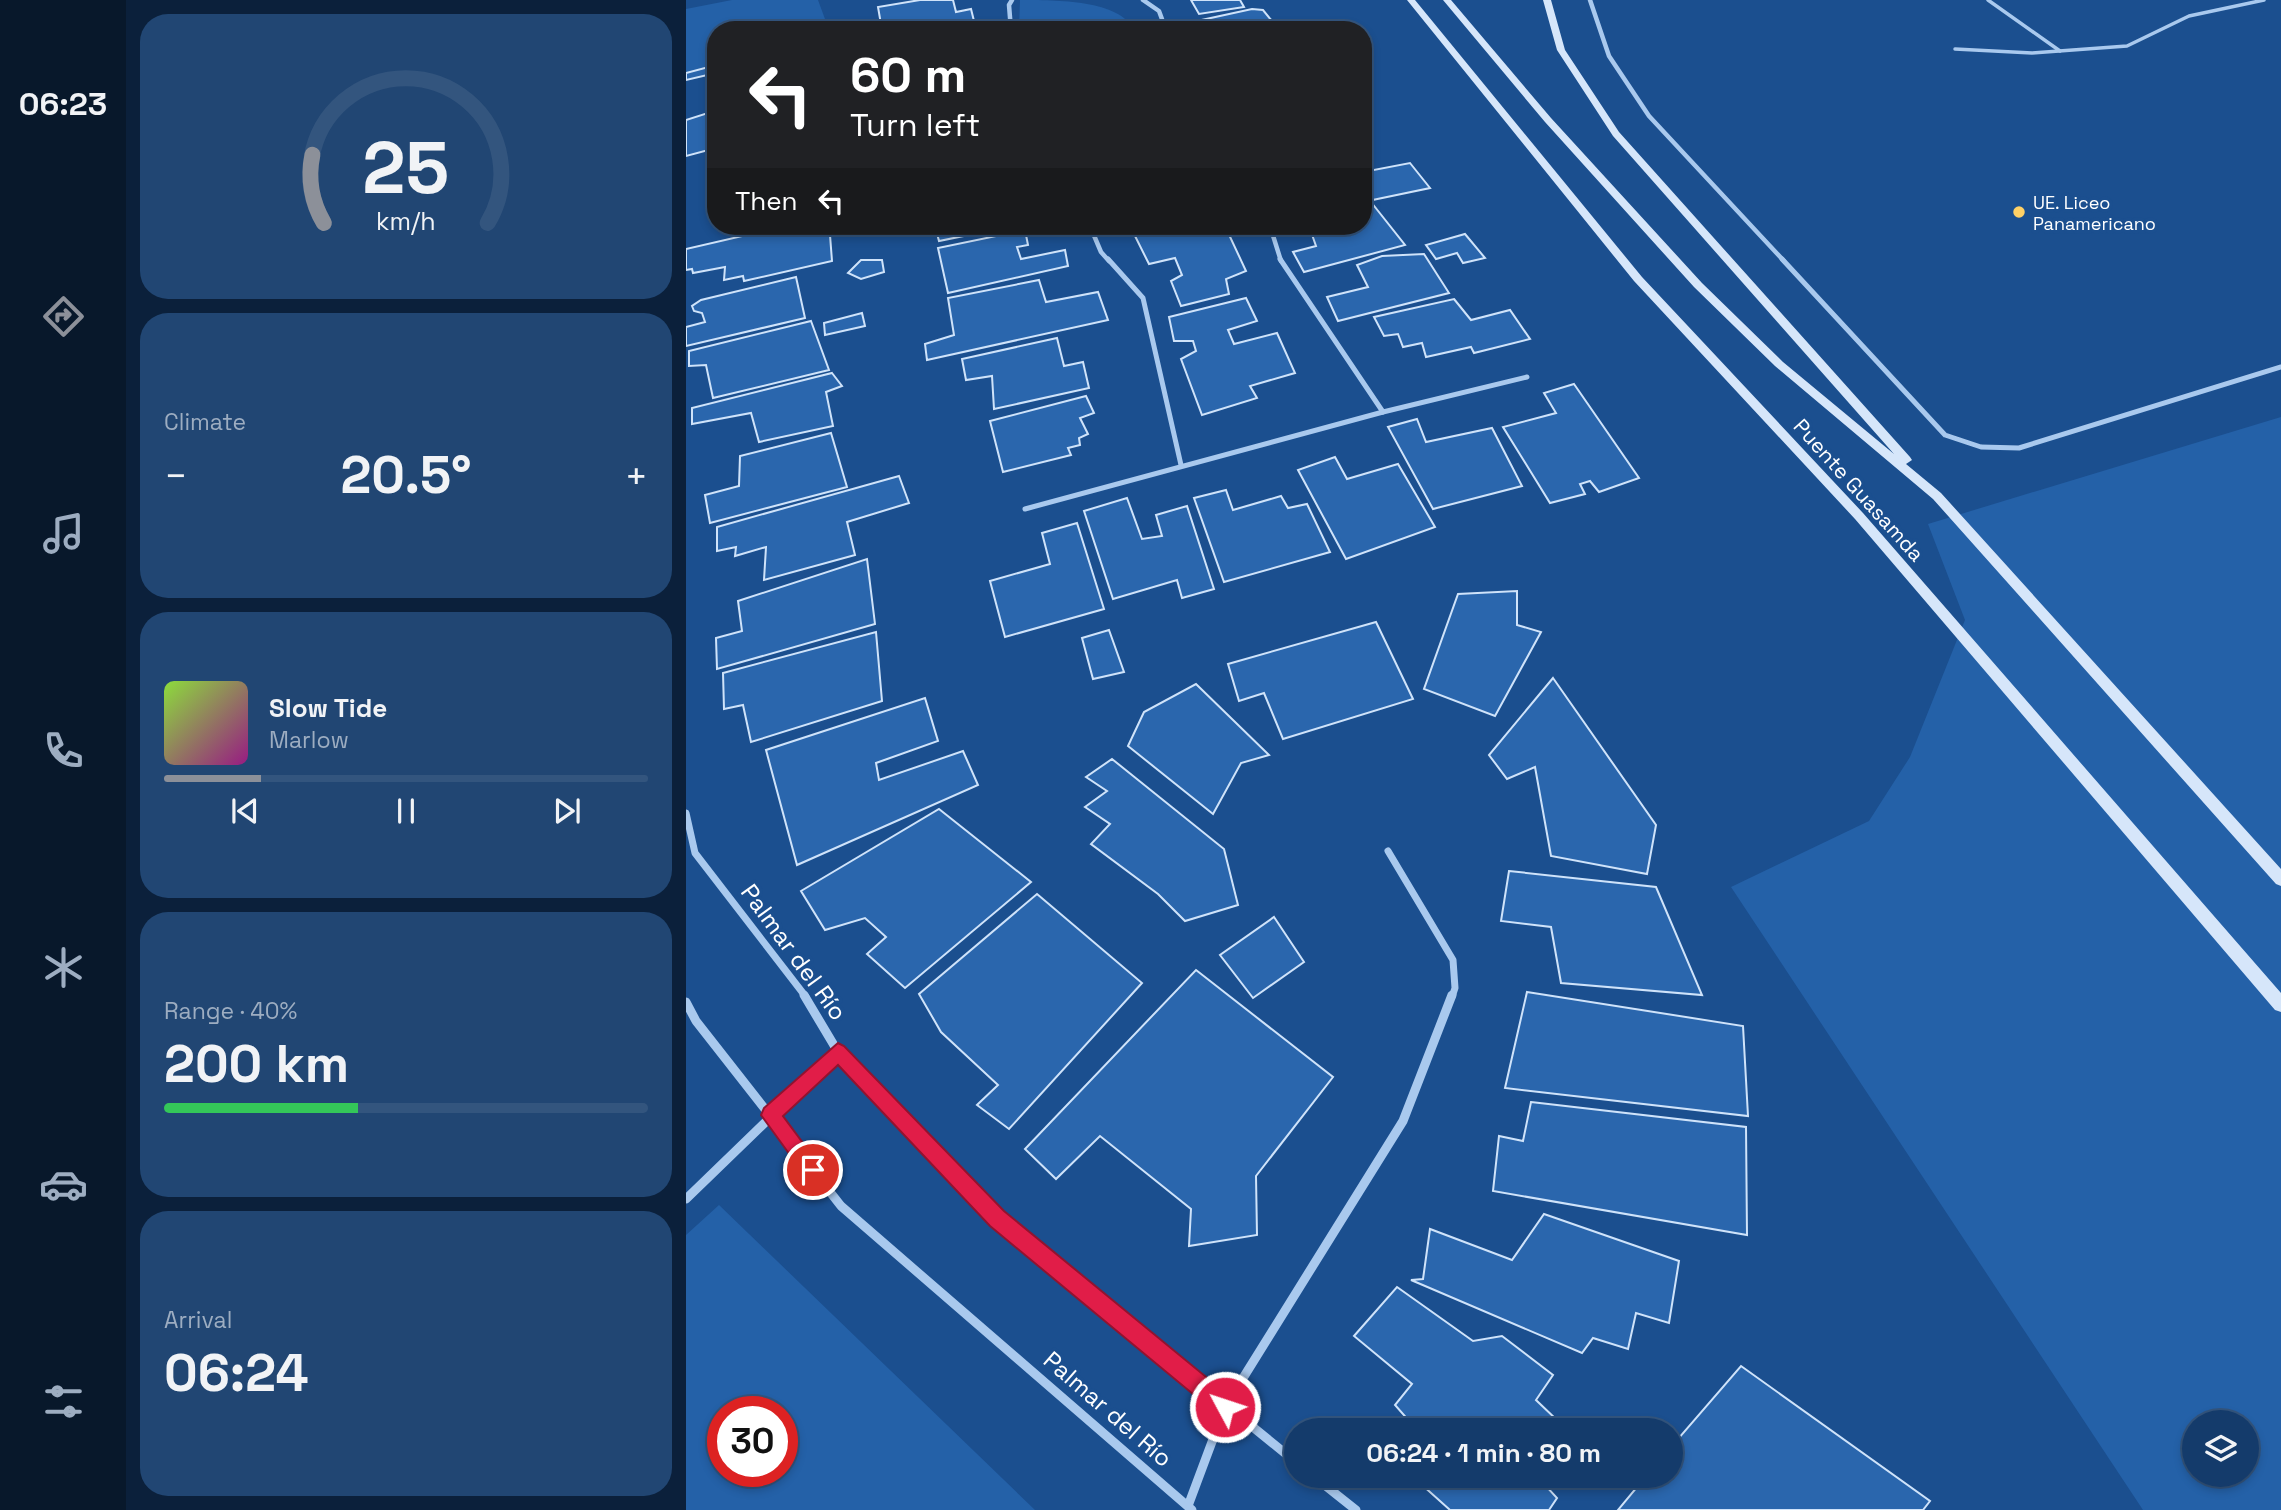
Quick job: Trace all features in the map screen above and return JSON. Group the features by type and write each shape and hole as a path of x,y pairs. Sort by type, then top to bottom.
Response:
{"main road":[{"name":"Puente Guasamda","path":"1411,0 1638,279 1859,516 2281,1005"},
{"name":"Puente Guasamda","path":"1447,0 1548,120 1698,285 1779,364 1937,496"},
{"name":"Puente Guasamda","path":"1547,0 1561,50 1616,134 2281,879"}],"street":[{"path":"1010,21 1009,5 1012,0"},
{"path":"1143,0 1159,11 1163,21"},
{"path":"1590,0 1609,56 1649,116 1945,435 1969,446 1995,450 2019,448 2281,367"},
{"path":"1094,235 1101,252 1143,298 1159,379 1181,465"},
{"path":"1273,235 1282,265 1382,412"},
{"path":"1026,509 1382,412 1527,377"},
{"name":"Palmar del Río","path":"686,813 695,853 812,1004 838,1052 997,1219 1284,1453"},
{"path":"1190,1508 1225,1407 1403,1121 1455,988 1453,960 1388,852"},
{"name":"Palmar del Río","path":"686,1002 696,1021 841,1206 1190,1508"},
{"path":"686,1199 838,1052"},
{"path":"1328,1488 1356,1510"}],"lane":[{"path":"1988,0 2060,51"},
{"path":"1955,50 2009,53 2127,46 2189,16 2264,0"}],"shaded area":[{"path":"732,0 818,0 826,21 707,21 707,67 686,73 686,9"},
{"path":"1020,0 1051,0 1101,7 1127,21 1019,21"},
{"path":"2281,417 2281,1510 2143,1510 1731,887 1869,821 1910,757 1965,620 1928,524"},
{"path":"719,1205 1035,1510 686,1510 686,1235"}],"building":[{"path":"920,0 953,0 956,12 971,9 974,21 880,21 878,7"},
{"path":"1191,0 1240,0 1244,7 1199,14"},
{"path":"1252,9 1263,10 1272,21 1197,21"},
{"path":"707,67 707,75 686,80 686,73"},
{"path":"707,113 707,150 686,156 686,120"},
{"path":"1410,163 1430,188 1372,200 1372,170"},
{"path":"1372,203 1405,245 1304,272 1293,252 1316,246 1312,235 1372,235"},
{"path":"1465,234 1485,258 1463,263 1457,253 1436,259 1426,245"},
{"path":"747,235 830,235 832,261 744,281 743,276 724,280 725,267 693,273 692,269 686,270 686,249"},
{"path":"937,235 969,235 939,241"},
{"path":"1001,235 1026,235 1028,245 1017,247 1021,259 1065,250 1068,266 948,293 938,248"},
{"path":"1134,235 1229,235 1246,271 1226,279 1229,294 1181,306 1171,281 1182,275 1175,258 1149,264"},
{"path":"1424,254 1449,293 1338,321 1327,297 1368,287 1357,265 1382,256"},
{"path":"861,260 882,260 884,272 861,279 848,273"},
{"path":"796,277 805,318 686,346 686,327 705,322 702,313 694,311 692,306 701,300"},
{"path":"1039,280 1046,302 1098,292 1108,320 927,360 925,344 954,335 948,298"},
{"path":"1246,298 1257,321 1228,330 1234,344 1277,333 1295,373 1250,386 1257,398 1202,415 1181,359 1196,351 1193,341 1174,341 1169,317"},
{"path":"1454,299 1471,320 1510,310 1530,339 1474,353 1471,347 1426,357 1422,343 1403,347 1398,334 1384,336 1374,317"},
{"path":"862,313 865,326 825,335 824,323"},
{"path":"811,321 829,370 713,398 706,365 689,366 689,351"},
{"path":"1057,338 1064,366 1083,362 1089,388 994,409 992,376 966,380 962,359"},
{"path":"832,373 842,386 826,392 833,426 759,442 751,413 692,424 692,408"},
{"path":"1574,384 1639,478 1599,492 1590,481 1580,484 1585,494 1550,503 1503,427 1556,413 1544,393"},
{"path":"1086,396 1094,413 1080,418 1088,434 1079,438 1080,445 1068,448 1071,455 1003,472 990,421"},
{"path":"1417,419 1426,442 1492,428 1522,486 1433,509 1388,427"},
{"path":"831,433 847,487 710,523 705,495 739,486 740,456"},
{"path":"1335,457 1347,479 1398,464 1435,527 1346,559 1298,470"},
{"path":"899,476 909,503 847,522 855,555 764,580 766,547 735,556 736,547 717,551 717,527"},
{"path":"1226,490 1233,510 1281,496 1288,508 1307,504 1330,552 1224,582 1194,498"},
{"path":"1127,498 1142,539 1162,536 1156,515 1187,506 1214,589 1182,598 1177,580 1113,599 1084,511"},
{"path":"1077,523 1104,609 1005,637 990,581 1050,564 1042,533"},
{"path":"867,559 875,624 717,669 716,638 742,631 738,601"},
{"path":"1517,591 1517,625 1541,632 1495,716 1424,689 1458,594"},
{"path":"1376,622 1413,699 1283,739 1264,693 1239,701 1228,664"},
{"path":"1109,630 1124,672 1093,679 1082,638"},
{"path":"876,632 882,701 751,742 743,705 724,709 723,673"},
{"path":"1553,678 1656,825 1647,874 1551,856 1535,767 1507,779 1489,755"},
{"path":"1196,684 1269,755 1241,763 1213,814 1128,746 1144,712"},
{"path":"925,698 938,741 876,763 879,780 963,751 978,785 797,865 766,750"},
{"path":"1112,759 1224,849 1238,905 1185,921 1158,894 1091,844 1110,824 1085,807 1107,791 1086,777"},
{"path":"939,809 1031,882 905,988 867,954 886,937 865,918 825,930 801,891"},
{"path":"1509,871 1656,887 1702,995 1561,983 1551,927 1501,921"},
{"path":"1037,894 1142,983 1009,1129 977,1105 998,1085 941,1032 919,994"},
{"path":"1274,917 1304,962 1253,998 1220,955"},
{"path":"1196,970 1333,1077 1256,1176 1257,1235 1189,1246 1191,1209 1100,1136 1056,1179 1025,1149"},
{"path":"1527,992 1743,1026 1748,1116 1505,1088"},
{"path":"1531,1102 1746,1127 1747,1235 1493,1191 1499,1136 1523,1141"},
{"path":"1544,1214 1679,1261 1669,1323 1636,1313 1628,1349 1593,1338 1582,1353 1411,1280 1423,1279 1430,1229 1512,1260"},
{"path":"1397,1287 1473,1341 1502,1336 1553,1375 1536,1400 1555,1418 1406,1418 1395,1405 1412,1384 1354,1336"},
{"path":"1741,1366 1930,1501 1923,1510 1618,1510 1636,1488 1683,1488 1683,1433"},
{"path":"1425,1488 1548,1488 1557,1498 1549,1510 1450,1510"}],"place":[{"name":"UE. Liceo Panamericano","path":"2019,212"}],"route":[{"path":"813,1170 770,1115 838,1052 997,1219 1225,1407"}]}
